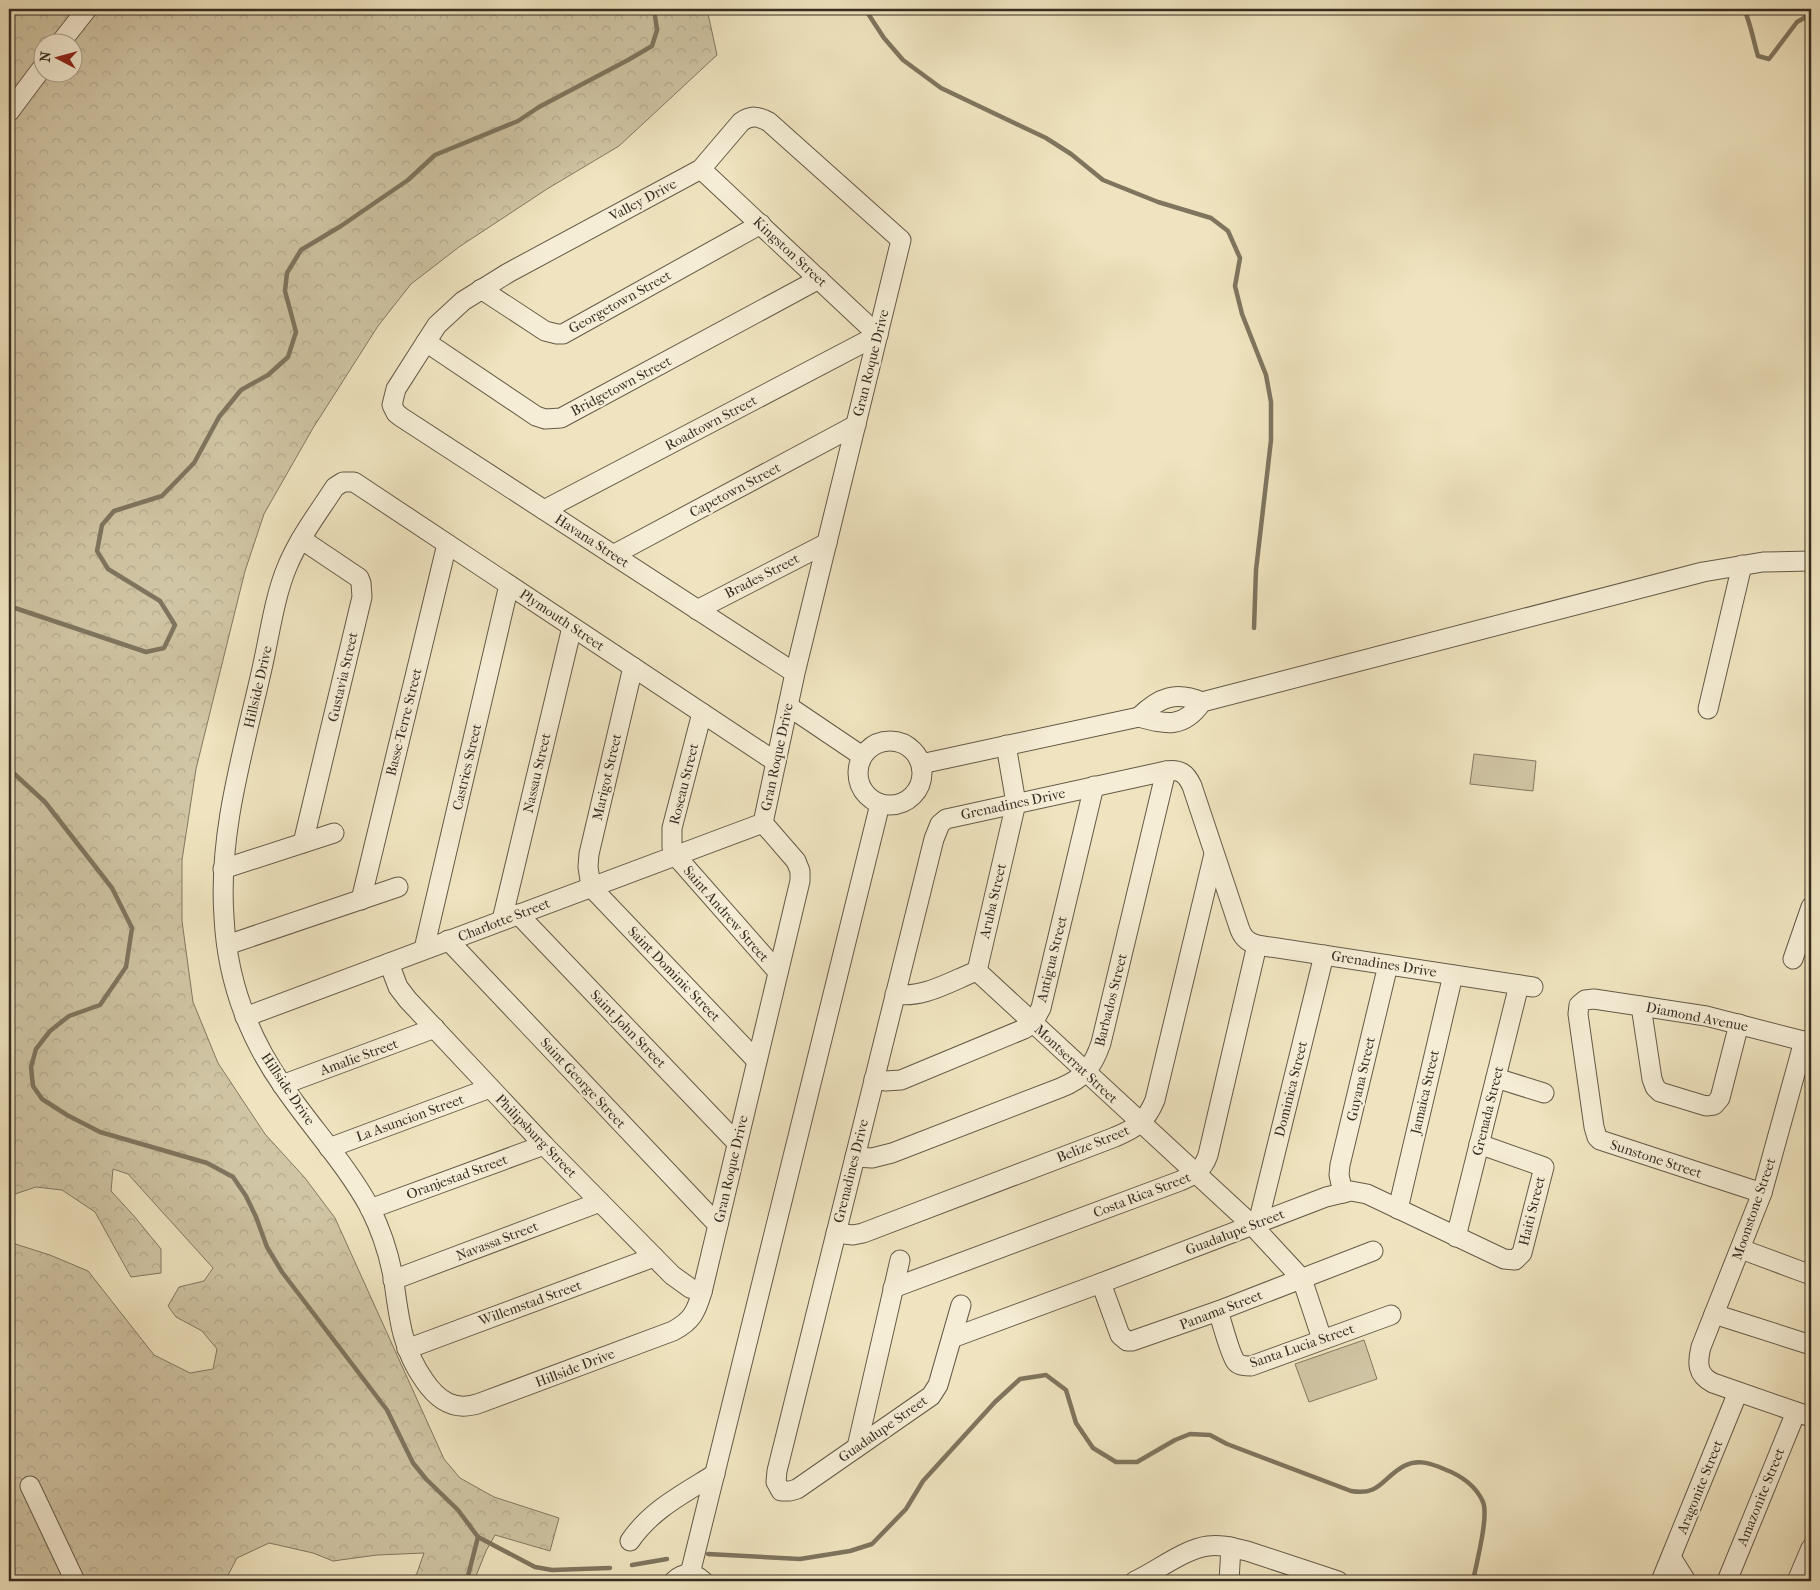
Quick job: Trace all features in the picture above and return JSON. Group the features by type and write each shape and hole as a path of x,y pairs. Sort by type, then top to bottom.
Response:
{"street":[{"path":"69,32 87,9"},
{"path":"9,112 32,81"},
{"name":"Valley Drive","path":"392,405 396,390 426,342 449,313 463,301 508,272 701,169 741,122 748,118 761,118 769,122 901,240"},
{"name":"Kingston Street","path":"701,169 878,335"},
{"name":"Georgetown Street","path":"481,289 545,330 563,334 761,224"},
{"name":"Gran Roque Drive","path":"702,1292 800,881 800,871 796,861 763,822 795,673 901,240"},
{"name":"Bridgetown Street","path":"426,342 536,416 545,419 561,418 819,279"},
{"name":"Roadtown Street","path":"544,510 878,335"},
{"name":"Havana Street","path":"392,405 396,413 401,417 795,673"},
{"name":"Capetown Street","path":"613,555 856,425"},
{"name":"Hillside Drive","path":"346,481 335,487 301,538 286,570 280,588 226,835 223,869 224,919 235,990 245,1016 263,1054 282,1085 329,1148 370,1209 387,1255 393,1280 400,1329 407,1349 425,1382 445,1401 454,1406 471,1406 681,1327 690,1320 702,1292"},
{"name":"Plymouth Street","path":"346,481 358,484 776,762"},
{"name":"Gustavia Street","path":"301,538 359,578 362,589 362,597 303,843"},
{"name":"Brades Street","path":"697,610 827,543"},
{"name":"Basse-Terre Street","path":"361,900 448,544"},
{"path":"1139,717 1153,704 1167,698 1182,696 1202,702 1703,572 1764,562 1810,562"},
{"path":"1708,709 1742,565"},
{"name":"Castries Street","path":"424,949 509,585"},
{"name":"Nassau Street","path":"510,917 572,626"},
{"name":"Marigot Street","path":"591,887 588,867 589,854 633,667"},
{"path":"921,764 1139,717 1158,722 1173,723 1188,717 1202,702"},
{"path":"788,706 862,756"},
{"name":"Roseau Street","path":"675,855 672,847 672,828 702,713"},
{"path":"886,740 908,746 914,751 921,764 922,778 913,796 894,805 880,804 869,798 858,782 858,768 862,756 872,745 886,740"},
{"name":"Aruba Street","path":"977,971 1016,803 1006,745"},
{"path":"1166,770 1179,770 1188,779 1241,934 1250,943 1257,946"},
{"name":"Grenadines Drive","path":"781,1491 776,1482 777,1471 934,839 940,824 952,817 1166,770"},
{"name":"Barbados Street","path":"855,1157 872,1158 892,1153 1071,1084 1086,1072 1097,1054 1101,1043 1166,770"},
{"name":"Antigua Street","path":"1033,1024 1041,1008 1094,786"},
{"path":"689,1579 880,804"},
{"name":"Charlotte Street","path":"245,1016 763,822"},
{"path":"223,869 334,833"},
{"name":"Belize Street","path":"836,1233 853,1234 864,1232 1115,1137 1141,1123 1146,1118 1155,1100 1214,854"},
{"name":"Saint Andrew Street","path":"675,855 778,972"},
{"path":"227,945 398,887"},
{"name":"Saint Dominic Street","path":"591,887 757,1061"},
{"path":"1794,959 1811,907"},
{"name":"Saint John Street","path":"510,917 737,1143"},
{"name":"Saint George Street","path":"448,940 718,1225"},
{"name":"Grenadines Drive","path":"1257,946 1526,986"},
{"name":"Costa Rica Street","path":"893,1288 1196,1174 1202,1169 1208,1155 1257,946"},
{"name":"Dominica Street","path":"1255,1224 1324,955"},
{"name":"Philipsburg Street","path":"389,963 398,987 408,1000 544,1145 654,1257 683,1283 702,1292"},
{"name":"Guyana Street","path":"1342,1193 1339,1175 1340,1165 1388,965"},
{"path":"895,994 923,993 977,971"},
{"name":"Montserrat Street","path":"977,971 1196,1174 1255,1224 1302,1279 1322,1339"},
{"name":"Jamaica Street","path":"1398,1209 1453,975"},
{"name":"Grenada Street","path":"1456,1237 1496,1078 1526,986"},
{"name":"Diamond Avenue","path":"1582,1002 1594,999 1706,1016 1808,1042"},
{"name":"Sunstone Street","path":"1582,1002 1579,1005 1578,1014 1597,1137 1605,1143 1762,1193"},
{"path":"1641,1006 1652,1079 1655,1087 1660,1092 1706,1106 1714,1106 1720,1098 1739,1024"},
{"path":"874,1078 893,1082 914,1076 1033,1024"},
{"name":"Amalie Street","path":"282,1085 435,1028"},
{"name":"Moonstone Street","path":"1738,1392 1706,1379 1699,1367 1698,1358 1762,1193 1808,1042"},
{"path":"1496,1078 1544,1093"},
{"name":"La Asuncion Street","path":"329,1148 490,1088"},
{"name":"Haiti Street","path":"1479,1144 1544,1167 1522,1253 1515,1260"},
{"name":"Oranjestad Street","path":"370,1209 544,1145"},
{"name":"Guadalupe Street","path":"952,1338 1101,1284 1326,1197 1342,1193 1367,1194 1504,1259 1515,1260"},
{"name":"Navassa Street","path":"393,1280 600,1202"},
{"path":"1741,1249 1811,1274"},
{"name":"Panama Street","path":"1101,1284 1120,1335 1127,1341 1137,1341 1302,1279 1373,1250"},
{"name":"Willemstad Street","path":"407,1349 654,1257"},
{"path":"857,1447 900,1260"},
{"name":"Guadalupe Street","path":"781,1491 790,1492 797,1488 931,1396 938,1385 962,1305"},
{"name":"Santa Lucia Street","path":"1218,1311 1234,1358 1241,1365 1251,1366 1391,1315"},
{"path":"1714,1314 1811,1345"},
{"path":"1738,1392 1804,1415"},
{"name":"Aragonite Street","path":"1661,1581 1738,1392"},
{"name":"Amazonite Street","path":"1726,1581 1804,1415"},
{"path":"630,1541 639,1528 653,1514 714,1474"},
{"path":"30,1486 75,1581"},
{"path":"1135,1581 1158,1575 1198,1548 1209,1546 1231,1547 1300,1575 1338,1581"},
{"path":"1229,1581 1231,1547"},
{"path":"1797,1581 1811,1548"},
{"path":"1670,1557 1686,1581"}],"green space":[{"path":"9,9 707,9 717,55 619,146 547,189 459,247 411,284 378,326 313,428 264,514 245,571 196,769 182,860 182,921 193,1002 218,1063 265,1134 305,1178 335,1218 444,1459 460,1478 494,1497 559,1518 550,1551 495,1535 486,1551 474,1581 411,1581 417,1573 424,1553 377,1555 333,1561 313,1553 269,1543 237,1558 225,1581 9,1581 9,1242 50,1255 88,1271 154,1355 190,1373 213,1369 217,1349 202,1331 176,1317 168,1306 179,1287 204,1281 213,1268 128,1174 113,1169 111,1191 161,1249 161,1273 131,1277 95,1212 62,1190 36,1187 9,1196"},
{"path":"1474,754 1536,761 1533,791 1470,784"},
{"path":"1364,1340 1377,1379 1309,1402 1295,1364"}],"waterway":[{"path":"9,606 146,652 164,648 175,625 160,601 108,569 97,551 102,525 114,511 162,496 194,463 219,417 241,390 268,375 288,357 296,332 285,291 287,273 301,250 341,226 408,180 435,155 518,121 539,107 652,46 657,30 654,9"},
{"path":"865,9 884,38 903,60 941,88 1046,138 1071,154 1103,180 1158,202 1211,218 1228,231 1240,258 1235,286 1242,314 1266,375 1271,402 1271,440 1256,570 1254,628"},
{"path":"1744,9 1758,56 1769,59 1797,22 1811,14"},
{"path":"9,769 45,802 112,888 132,928 126,967 100,1005 69,1016 50,1031 36,1049 31,1067 33,1086 42,1099 67,1115 100,1132 207,1163 233,1177 246,1196 267,1247 282,1272 387,1410 413,1463 426,1479 458,1510 478,1537 535,1567 552,1570 610,1568"},
{"path":"708,1554 800,1559 850,1551 872,1544 906,1509 923,1481 995,1402 1020,1379 1046,1375 1066,1390 1076,1423 1093,1448 1116,1462 1137,1462 1175,1440 1190,1434 1210,1435 1227,1444 1351,1491 1361,1492 1375,1488 1409,1464 1419,1462 1450,1471 1472,1486 1483,1502 1483,1529 1473,1581"},
{"path":"464,1581 468,1576 478,1537"},
{"path":"632,1565 667,1559"}]}
